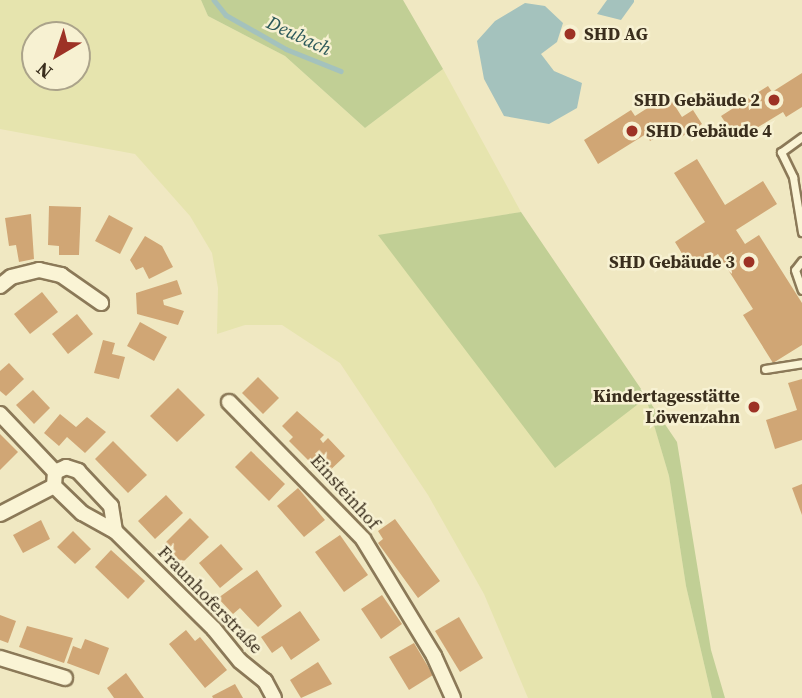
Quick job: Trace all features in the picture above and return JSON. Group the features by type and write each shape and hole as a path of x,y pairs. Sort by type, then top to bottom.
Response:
{"street":[{"path":"0,286 11,277 39,270 61,275 101,303"},
{"name":"Einsteinhof","path":"229,402 276,445 363,539 435,656 453,698"},
{"path":"0,414 55,480 0,514"},
{"name":"Fraunhoferstraße","path":"115,531 111,506 92,482 66,467 55,480 82,513 115,531 214,629 240,661 265,681 274,698"},
{"path":"0,658 65,678"}],"lane":[{"path":"802,137 781,152 793,177 802,232"},
{"path":"802,261 795,270 802,290"},
{"path":"765,369 802,363"}],"shaded area":[{"path":"0,0 201,0 208,16 285,56 365,128 443,69 521,212 379,236 646,397 669,476 686,586 712,698 528,698 484,594 428,495 340,363 282,325 245,325 217,334 218,288 212,253 190,216 135,154 0,129"}],"green space":[{"path":"201,0 403,0 443,69 365,128 285,56 208,16"},
{"path":"521,212 677,442 711,650 725,698 712,698 686,586 669,476 646,398 555,468 378,235"}],"water":[{"path":"607,0 634,2 621,20 597,14"},
{"path":"525,3 545,6 563,23 557,42 541,54 554,71 582,83 577,108 549,124 504,116 484,79 477,41 495,21"}],"building":[{"name":"SHD Gebäude 2","path":"802,73 802,107 786,117 783,112 737,140 721,116 768,86 772,92"},
{"name":"SHD Gebäude 4","path":"668,95 682,117 693,110 702,124 678,139 671,128 650,141 646,134 598,164 584,140 631,110 635,116"},
{"name":"SHD Gebäude 3","path":"697,159 725,205 763,181 777,204 736,230 745,244 759,235 802,303 802,345 773,363 743,315 753,309 718,254 692,270 675,242 705,222 674,173"},
{"path":"49,206 81,207 79,255 59,255 59,246 48,245"},
{"path":"31,214 34,259 19,262 16,245 9,246 5,218"},
{"path":"109,215 133,228 120,254 95,241"},
{"path":"145,236 162,246 173,267 149,279 143,267 136,270 130,260"},
{"path":"177,280 182,294 163,300 164,305 184,311 178,325 137,314 136,293"},
{"path":"42,292 58,312 30,334 14,314"},
{"path":"77,314 93,334 68,354 52,334"},
{"path":"140,322 167,337 154,361 127,346"},
{"path":"103,340 115,343 112,354 125,357 119,379 94,373"},
{"path":"9,363 24,379 6,396 0,391 0,371"},
{"path":"258,377 279,398 263,414 242,393"},
{"path":"802,379 802,440 775,449 766,420 797,410 788,383"},
{"path":"178,388 205,415 177,442 150,416"},
{"path":"33,390 50,408 34,424 16,405"},
{"path":"297,411 324,435 320,439 323,443 328,438 345,456 324,476 289,441 293,437 282,426"},
{"path":"60,414 76,427 87,417 106,432 85,453 67,437 59,446 44,433"},
{"path":"0,434 18,452 0,470"},
{"path":"113,441 147,475 128,493 95,459"},
{"path":"251,451 285,484 269,501 235,467"},
{"path":"802,484 802,515 792,488"},
{"path":"298,488 325,520 304,537 277,506"},
{"path":"166,495 183,513 155,539 138,521"},
{"path":"190,518 209,537 182,563 164,544"},
{"path":"395,519 440,581 418,598 378,543 383,539 378,531"},
{"path":"41,520 50,539 23,553 13,535"},
{"path":"73,531 91,549 75,564 57,547"},
{"path":"340,535 368,575 344,592 315,552"},
{"path":"221,544 243,569 220,588 199,563"},
{"path":"111,550 145,581 128,599 95,567"},
{"path":"257,570 282,606 258,627 240,608 233,614 218,598"},
{"path":"382,595 402,624 381,639 361,609"},
{"path":"300,611 320,640 291,660 282,646 272,653 261,637"},
{"path":"0,615 16,621 8,643 0,640"},
{"path":"459,617 483,658 460,672 435,631"},
{"path":"27,626 73,638 64,663 19,647"},
{"path":"186,630 195,641 200,637 227,670 205,688 169,644"},
{"path":"85,639 109,648 99,675 67,663 73,646 81,649"},
{"path":"414,643 433,675 409,690 389,657"},
{"path":"318,662 332,684 301,698 290,680"},
{"path":"126,673 144,698 114,698 107,688"},
{"path":"235,684 243,698 213,698 212,696"}],"waterway":[{"name":"Deubach","path":"214,0 226,15 286,49 341,71"}],"place":[{"name":"SHD AG","path":"570,34"},
{"name":"SHD Gebäude 2","path":"774,100"},
{"name":"SHD Gebäude 4","path":"632,131"},
{"name":"SHD Gebäude 3","path":"749,262"},
{"name":"Kindertagesstätte Löwenzahn","path":"754,407"}]}
